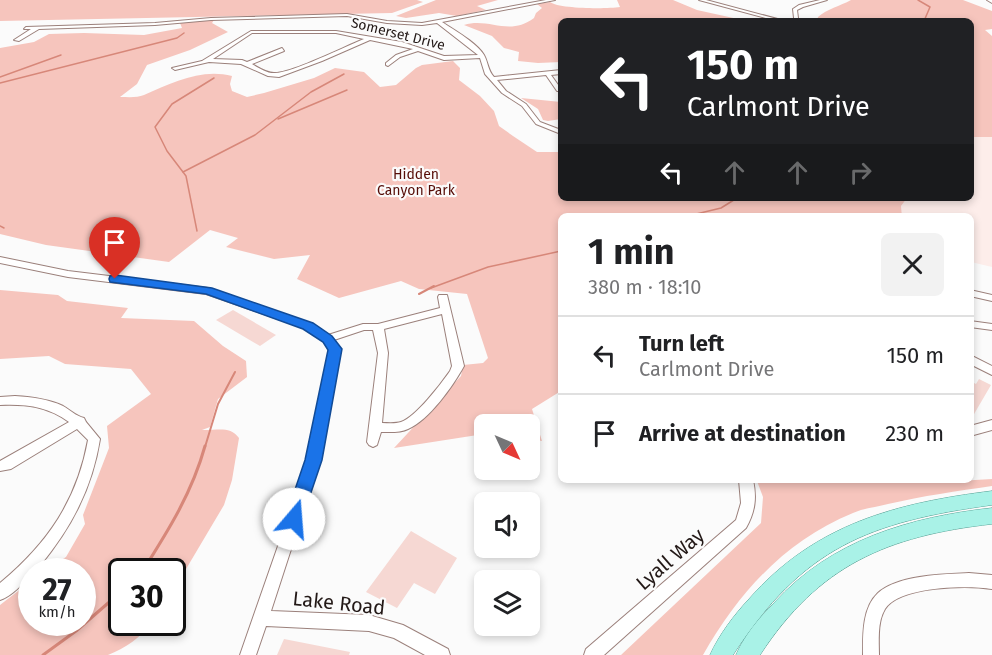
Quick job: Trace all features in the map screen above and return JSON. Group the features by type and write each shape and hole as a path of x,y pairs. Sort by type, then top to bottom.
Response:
{"main road":[{"path":"721,655 763,596 781,577 819,548 866,524 890,516 944,504 992,498"},
{"path":"747,655 763,631 795,593 813,577 855,551 901,531 927,524 992,516"}],"street":[{"path":"26,28 147,28 201,20 303,16 366,17 405,24 439,22 553,0"},
{"path":"701,0 770,18"},
{"path":"718,6 734,0"},
{"path":"796,18 795,10 801,6 825,0"},
{"path":"492,11 503,17"},
{"path":"299,31 303,16"},
{"path":"439,22 469,43 482,56 492,79 511,97 524,105 538,123 558,131"},
{"path":"17,40 37,27"},
{"path":"0,28 11,28"},
{"name":"Somerset Drive","path":"209,60 251,32 299,31 336,32 370,38 419,49 444,58 482,56"},
{"path":"262,79 304,67 370,38"},
{"path":"388,64 398,56 419,49"},
{"path":"248,64 282,50"},
{"path":"175,68 209,60 248,64 273,75"},
{"path":"492,79 558,72"},
{"path":"547,73 558,89"},
{"path":"548,128 558,124"},
{"path":"0,260 68,274 208,291 308,326 327,339 335,349 314,460 248,655"},
{"path":"974,295 992,298"},
{"path":"375,427 407,425 456,373 458,366 443,297"},
{"path":"327,339 363,327 378,327 445,310"},
{"path":"974,325 992,327"},
{"path":"373,442 383,353 378,327"},
{"path":"974,361 992,371"},
{"path":"0,401 42,402 62,409 80,421 94,439 92,462 73,510 45,550 0,592"},
{"path":"2,467 80,421"},
{"path":"974,429 992,426"},
{"name":"Lyall Way","path":"592,655 741,524 748,508 746,483"},
{"path":"871,655 872,620 884,597 915,584 992,582"},
{"name":"Lake Road","path":"261,618 369,623 397,631 442,655"}],"shaded area":[{"path":"974,137 992,137 992,267 974,263 974,213 902,213 901,206 905,201 974,201"}],"green space":[{"path":"0,0 417,0 423,2 392,13 0,21"},
{"path":"436,0 498,0 477,6 486,10 457,16 439,13 406,18 396,16"},
{"path":"617,0 673,0 697,10 733,18 558,18 558,62 538,63 518,61 519,52 504,48 492,36 464,25 482,23 516,26 534,18 542,8 537,4 550,2 573,7 620,7"},
{"path":"851,0 963,0 992,11 992,29 985,30 992,36 992,137 974,137 974,18 818,18 825,12"},
{"name":"Hidden Canyon Park","path":"211,19 214,20 212,23 228,32 190,50 147,65 137,84 120,97 141,96 198,75 220,74 232,76 230,84 232,91 247,97 314,78 335,68 364,72 380,87 396,85 422,65 453,61 460,68 459,80 480,96 494,111 499,126 537,152 558,152 558,201 905,201 901,206 902,213 558,213 558,393 532,409 534,414 474,414 474,436 394,448 461,376 463,365 483,363 488,358 467,294 419,289 401,281 339,298 297,279 310,255 274,259 226,247 238,238 210,230 169,262 46,245 0,234 0,48 34,42 49,34 144,35 182,28 180,23"},
{"path":"521,98 558,102 558,119 543,120 538,109"},
{"path":"0,290 58,295 67,301 128,308 121,318 194,321 223,346 246,361 247,377 218,399 210,427 202,430 227,430 239,438 232,480 224,505 186,569 186,558 108,558 108,636 139,636 108,655 0,655 0,605 18,591 18,636 96,636 96,558 64,558 85,524 83,515 109,448 107,426 151,394 131,369 65,364 49,356 0,359"},
{"path":"992,479 992,486 927,496 862,510 806,538 766,571 748,590 703,655 621,655 761,523 763,497 758,483 974,483 974,480"}],"building":[{"path":"233,310 276,335 260,346 216,320"},
{"path":"979,379 991,385 974,414 974,383 976,384"},
{"path":"411,531 457,558 435,594 414,583 397,608 366,592"},
{"path":"284,639 350,652 349,655 277,655"}],"waterway":[{"path":"918,0 930,7 925,18"},
{"path":"0,83 177,38 184,33"},
{"path":"0,77 61,55"},
{"path":"183,172 255,135 311,92 344,74"},
{"path":"197,231 186,176 167,151 155,127 172,104 214,78"},
{"path":"278,119 347,90"},
{"path":"700,213 721,208 732,201"},
{"path":"0,226 4,228"},
{"path":"431,288 488,267 558,252"},
{"path":"419,294 434,286"},
{"path":"205,447 218,404 235,372"},
{"path":"151,558 186,496 205,446"},
{"path":"43,655 76,631 108,603"}],"route":[{"path":"115,279 208,291 308,326 327,339 335,349 314,460 294,519"}]}
